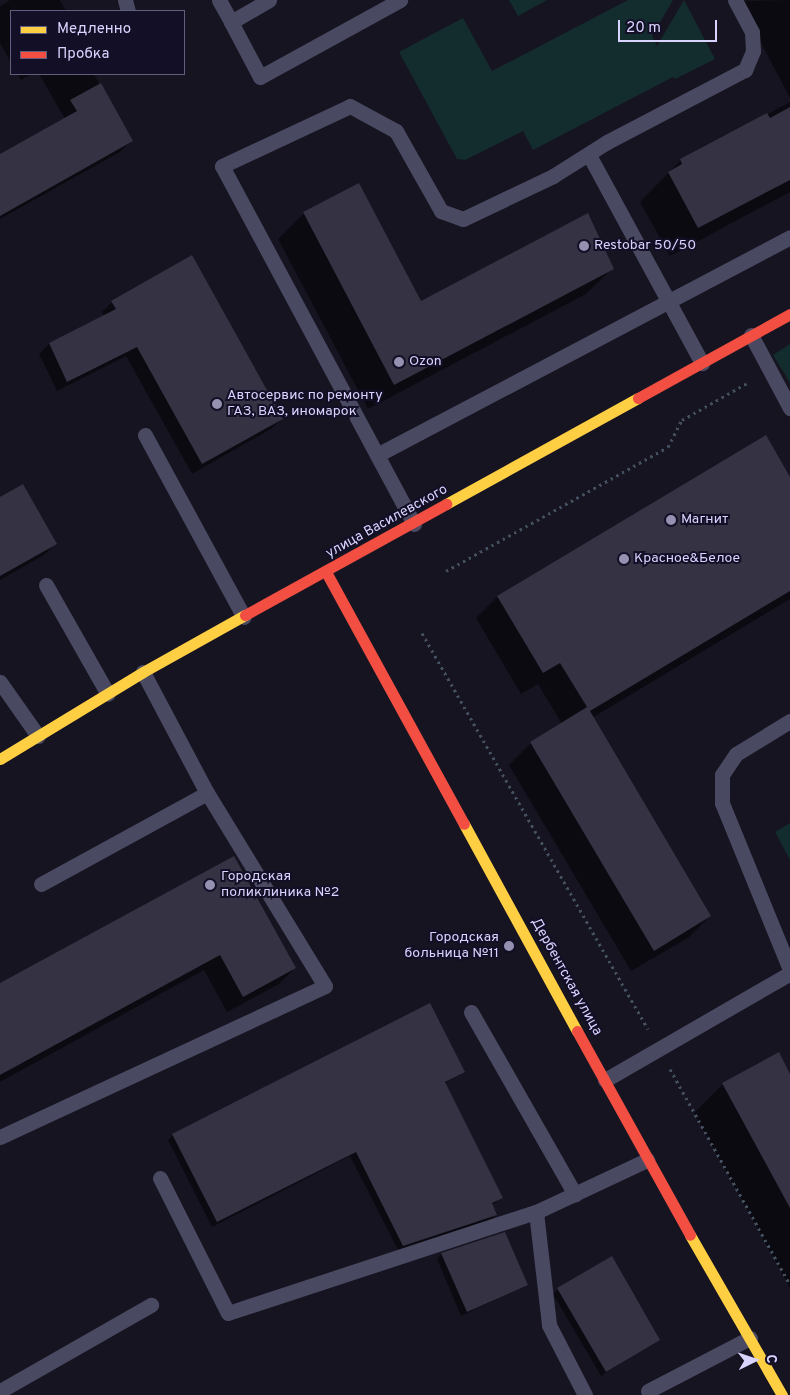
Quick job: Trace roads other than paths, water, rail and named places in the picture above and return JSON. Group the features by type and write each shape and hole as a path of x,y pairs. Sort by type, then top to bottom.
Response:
{"street":[{"name":"улица Василевского","path":"0,759 143,672 414,524 790,314"},
{"name":"Дербентская улица","path":"326,572 647,1160 782,1395"}],"lane":[{"path":"219,0 260,77 400,0"},
{"path":"231,22 270,0"},
{"path":"414,524 222,166 350,106 396,131 441,211 463,220 589,155 745,70 753,51 752,32 735,0"},
{"path":"589,155 702,363"},
{"path":"377,455 790,237"},
{"path":"751,335 790,408"},
{"path":"145,435 244,617"},
{"path":"46,585 108,694"},
{"path":"0,1138 326,986 207,794 143,672"},
{"path":"0,682 38,736"},
{"path":"605,1080 790,972 722,803 722,775 736,754 790,721"},
{"path":"42,884 207,794"},
{"path":"471,1012 575,1194"},
{"path":"160,1178 228,1313 536,1212 647,1160"},
{"path":"536,1212 549,1325 585,1395"},
{"path":"0,1391 151,1305"},
{"path":"648,1391 750,1338"}],"place":[{"name":"Restobar 50/50","path":"584,246"},
{"name":"Ozon","path":"399,362"},
{"name":"Автосервис по ремонту ГАЗ, ВАЗ, иномарок","path":"217,404"},
{"name":"Магнит","path":"671,520"},
{"name":"Красное&Белое","path":"624,559"},
{"name":"Городская поликлиника №2","path":"210,885"},
{"name":"Городская больница №11","path":"509,946"}]}
